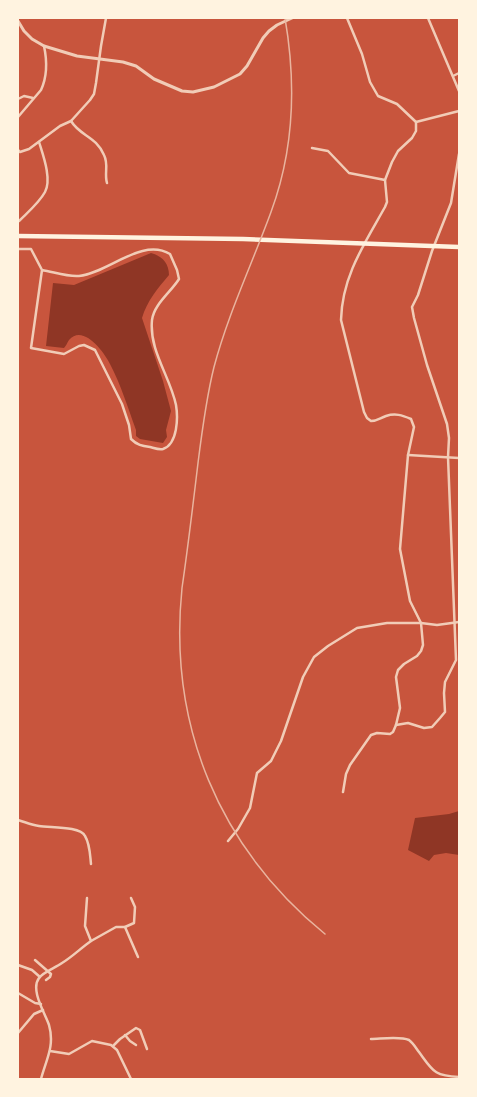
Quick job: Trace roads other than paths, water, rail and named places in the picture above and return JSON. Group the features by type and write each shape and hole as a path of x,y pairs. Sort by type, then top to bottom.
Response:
{"highway":[{"path":"18,236 243,239 459,247"}],"street":[{"path":"18,150 20,152 24,152 60,126 71,121 94,94 106,18"},
{"path":"18,21 24,31 32,39 44,46 77,56 123,62 136,66 154,79 182,91 193,92 214,87 240,74 247,66 263,38 269,31 277,25 292,18"},
{"path":"343,792 346,774 350,765 371,735 377,733 390,734 396,725 400,708 396,677 398,670 404,664 417,656 423,645 421,623 410,601 400,549 408,455 414,427 411,419 402,415 393,414 371,422 367,418 364,412 341,320 341,307 352,267 387,202 385,180 392,162 398,151 412,138 416,131 416,122 397,104 378,96 370,82 362,54 346,18"},
{"path":"428,18 459,90"},
{"path":"18,117 43,86 46,60 44,46"},
{"path":"453,76 459,73"},
{"path":"18,99 24,96 33,98"},
{"path":"416,122 459,110"},
{"path":"71,121 74,127 88,135 99,145 107,166 105,176 107,183"},
{"path":"20,221 40,200 47,185 45,166 39,142"},
{"path":"312,148 328,151 349,173 385,180"},
{"path":"396,725 408,723 424,728 432,727 444,712 445,682 456,660 453,549 448,457 449,438 427,365 412,307 418,295 432,251 451,203 459,154"},
{"path":"18,250 31,249 42,270 31,348 64,354 84,345 94,350 122,404 129,426 131,439 137,445 157,449 163,449 168,446 176,431 176,406 155,348 152,319 158,306 179,279 178,270 170,254 158,250 143,250 108,267 78,276 42,270"},
{"path":"408,455 459,458"},
{"path":"228,841 238,829 250,808 258,773 271,761 281,741 303,677 314,657 328,646 357,628 387,623 421,623 437,625 459,622"},
{"path":"18,820 38,826 69,829 82,833 85,835 88,845 91,864"},
{"path":"87,898 85,926 92,941"},
{"path":"41,1079 50,1052 52,1040 49,1025 37,994 36,984 40,977 116,926 125,927 134,923 135,907 131,898"},
{"path":"125,927 138,957"},
{"path":"34,960 51,974 46,980"},
{"path":"18,965 32,970 40,977"},
{"path":"18,993 35,1004 41,1004"},
{"path":"18,1033 34,1014 43,1010"},
{"path":"113,1046 125,1035 138,1028 147,1049"},
{"path":"125,1035 136,1045"},
{"path":"371,1039 409,1040 436,1073 446,1076 459,1077"},
{"path":"50,1052 69,1054 92,1041 103,1042 113,1046 117,1050 131,1079"}],"railway":[{"path":"285,18 291,67 291,116 284,165 279,188 271,212 226,328 211,379 206,403 182,588 180,639 184,688 193,735 208,780 229,823 256,863 288,900 325,934"}]}
